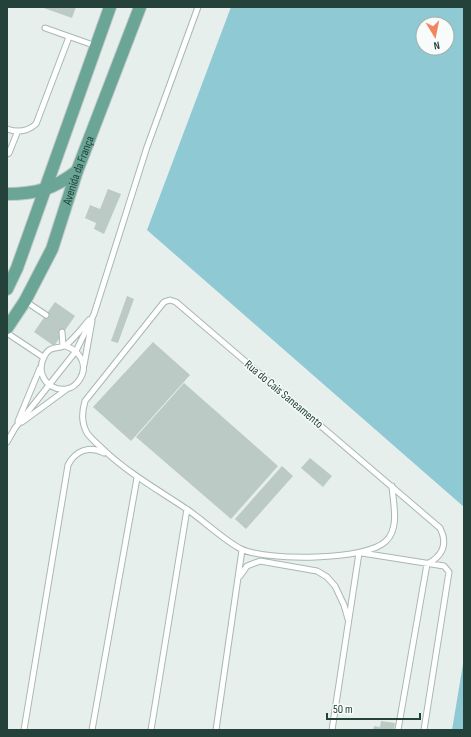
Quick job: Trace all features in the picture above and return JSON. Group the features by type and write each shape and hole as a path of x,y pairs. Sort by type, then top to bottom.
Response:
{"main road":[{"name":"Avenida da França","path":"7,290 18,268 110,7"},
{"name":"Avenida da França","path":"7,328 25,301 52,249 77,171 140,7"},
{"path":"7,194 23,194 45,190 62,183 77,171"}],"lane":[{"path":"15,428 77,383 83,372 94,314 147,147 198,7"},
{"path":"45,28 96,46"},
{"path":"7,129 17,133 32,128 36,124 69,37"},
{"path":"7,154 9,153 17,133"},
{"name":"Rua do Cais Saneamento","path":"112,457 92,439 84,427 82,414 85,401 164,302 170,300 176,302 440,528 444,536 443,551 438,557 427,564"},
{"path":"25,301 46,315"},
{"path":"7,442 15,428 41,366 43,357 50,350 64,346 94,314"},
{"path":"15,428 76,351 94,314"},
{"path":"62,332 64,346"},
{"path":"7,333 43,357"},
{"path":"64,346 76,351 84,366"},
{"path":"41,366 42,377 50,385 61,389 67,389"},
{"path":"24,730 68,465 75,454 88,449 102,451 112,457 137,478 187,509 242,550 298,557 319,557 359,552 380,546 386,542 391,535 395,519 392,486"},
{"path":"92,730 137,478"},
{"path":"151,730 187,509"},
{"path":"216,730 239,580 242,550"},
{"path":"359,552 444,566 449,572 424,730"},
{"path":"332,730 359,552"},
{"path":"239,580 247,566 260,561 317,571 327,577 335,586 344,605 348,622"},
{"path":"398,730 427,564"}],"water":[{"path":"231,7 464,7 464,507 147,230"},
{"path":"464,658 464,730 452,730"}],"building":[{"path":"41,7 76,7 72,18"},
{"path":"108,189 121,194 104,234 94,229 96,223 85,218 90,205 100,209"},
{"path":"127,296 134,299 118,343 111,341"},
{"path":"55,302 75,316 54,346 34,332"},
{"path":"153,342 190,375 131,441 93,407"},
{"path":"184,383 278,466 231,519 136,437"},
{"path":"310,458 332,476 323,487 301,468"},
{"path":"282,466 293,476 246,529 235,519"},
{"path":"381,721 395,723 394,730 373,730 374,726 380,727"}]}
